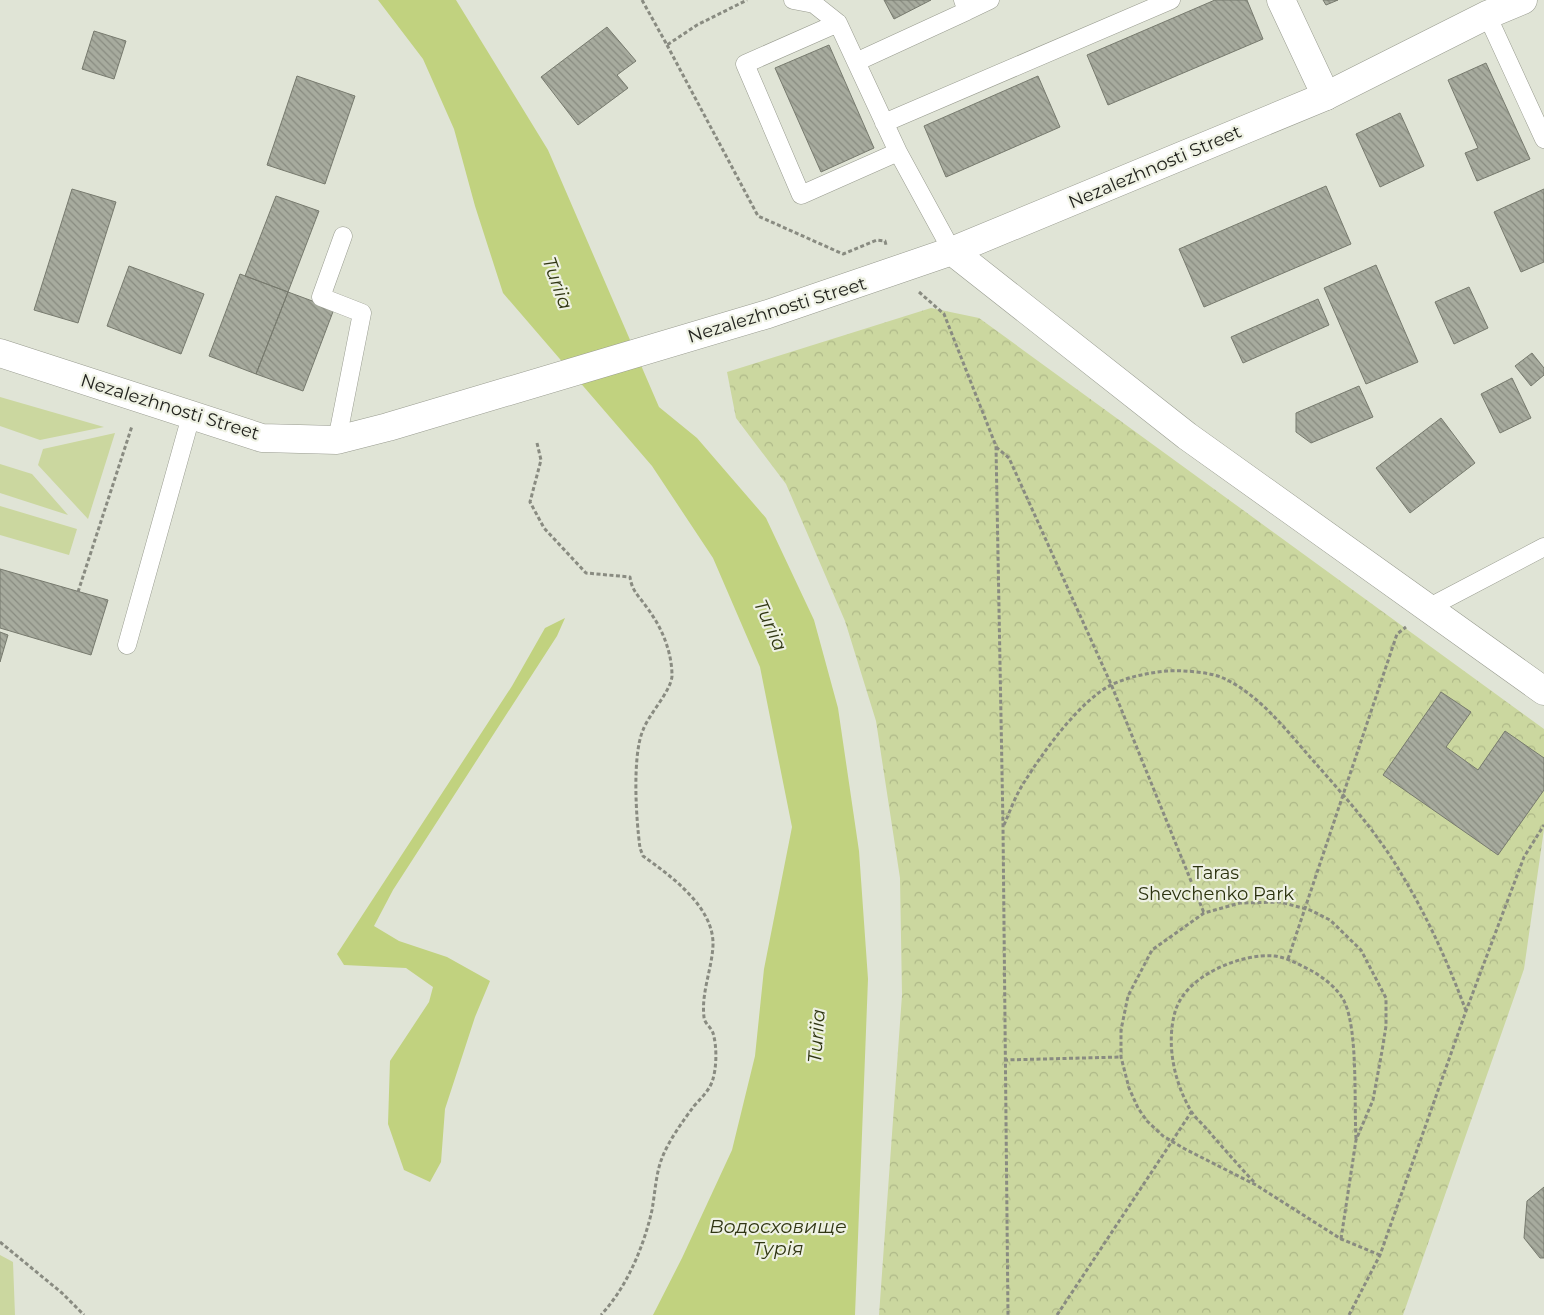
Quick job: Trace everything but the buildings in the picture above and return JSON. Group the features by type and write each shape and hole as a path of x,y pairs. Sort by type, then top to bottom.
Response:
{"main road":[{"path":"1281,0 1326,96"},
{"name":"Nezalezhnosti Street","path":"0,352 262,438 337,440 388,427 768,314 898,272 952,252 1326,96 1487,15 1523,0"},
{"path":"952,252 1187,436 1544,691"}],"lane":[{"path":"793,0 814,4 838,23 898,152 952,252"},
{"path":"856,62 965,5 990,0"},
{"path":"884,123 1171,0"},
{"path":"1487,15 1544,140"},
{"path":"838,23 744,64 801,195 898,152"},
{"path":"337,440 362,313 321,297 343,236"},
{"path":"127,645 191,416"},
{"path":"1428,608 1544,547"}],"path":[{"path":"642,0 667,44 697,25 747,0"},
{"path":"898,272 944,314 996,446 1003,826 1008,1315"},
{"path":"78,592 133,424"},
{"path":"537,443 541,460 530,502 544,528 586,574 630,576 633,592 644,603 665,637 672,679 642,730 639,748 636,787 640,848 643,856 694,899 707,920 713,944 703,1004 704,1020 712,1032 716,1048 713,1079 707,1092 694,1107 662,1159 651,1212 641,1245 628,1275 610,1305 601,1315"},
{"path":"996,446 1009,458 1111,684 1204,913"},
{"path":"1288,959 1397,634 1428,608"},
{"path":"1003,826 1024,782 1070,719 1111,684 1141,673 1180,670 1222,678 1254,699 1289,733 1343,794 1402,874 1452,972 1466,1012"},
{"path":"1349,1315 1380,1255 1466,1012 1524,858 1544,825"},
{"path":"1356,1140 1373,1100 1386,1026 1386,998 1360,950 1330,920 1305,909 1280,902 1240,902 1204,913 1152,950 1128,996 1121,1030 1121,1057 1129,1088 1146,1121 1171,1141 1217,1167 1256,1185 1342,1239 1380,1255"},
{"path":"1256,1185 1192,1111 1173,1063 1170,1036 1175,1010 1187,991 1211,971 1244,958 1273,956 1288,959 1316,973 1328,982 1345,1002 1352,1023 1356,1140 1342,1239"},
{"path":"1004,1060 1121,1057"},
{"path":"1057,1315 1192,1111"},
{"path":"0,1242 62,1292 84,1315"}],"green space":[{"name":"Taras Shevchenko Park","path":"931,308 979,318 1544,729 1544,829 1524,969 1403,1315 879,1315 902,995 900,878 876,721 845,621 786,484 736,418 727,372"},
{"path":"0,397 104,427 40,440 0,426"},
{"path":"115,433 88,519 38,465 43,449"},
{"path":"0,464 32,474 68,515 0,493"},
{"path":"0,506 77,529 69,555 0,535"},
{"path":"0,1255 13,1262 15,1315 0,1315"}],"water":[{"name":"Водосховище Турія","path":"378,0 456,0 548,150 659,407 697,438 766,518 814,620 838,708 859,851 868,979 855,1315 653,1315 682,1258 732,1150 755,1056 764,969 792,827 760,667 713,558 652,466 503,293 475,206 454,129 423,59"},
{"path":"565,618 557,636 393,890 374,926 399,941 447,957 490,981 475,1017 445,1109 441,1162 430,1182 404,1170 388,1124 390,1061 429,1002 433,987 406,968 344,965 337,954 512,686 545,628"}],"water label":[{"name":"Turiia","path":"558,283"},
{"name":"Turiia","path":"771,625"},
{"name":"Turiia","path":"816,1036"}]}
